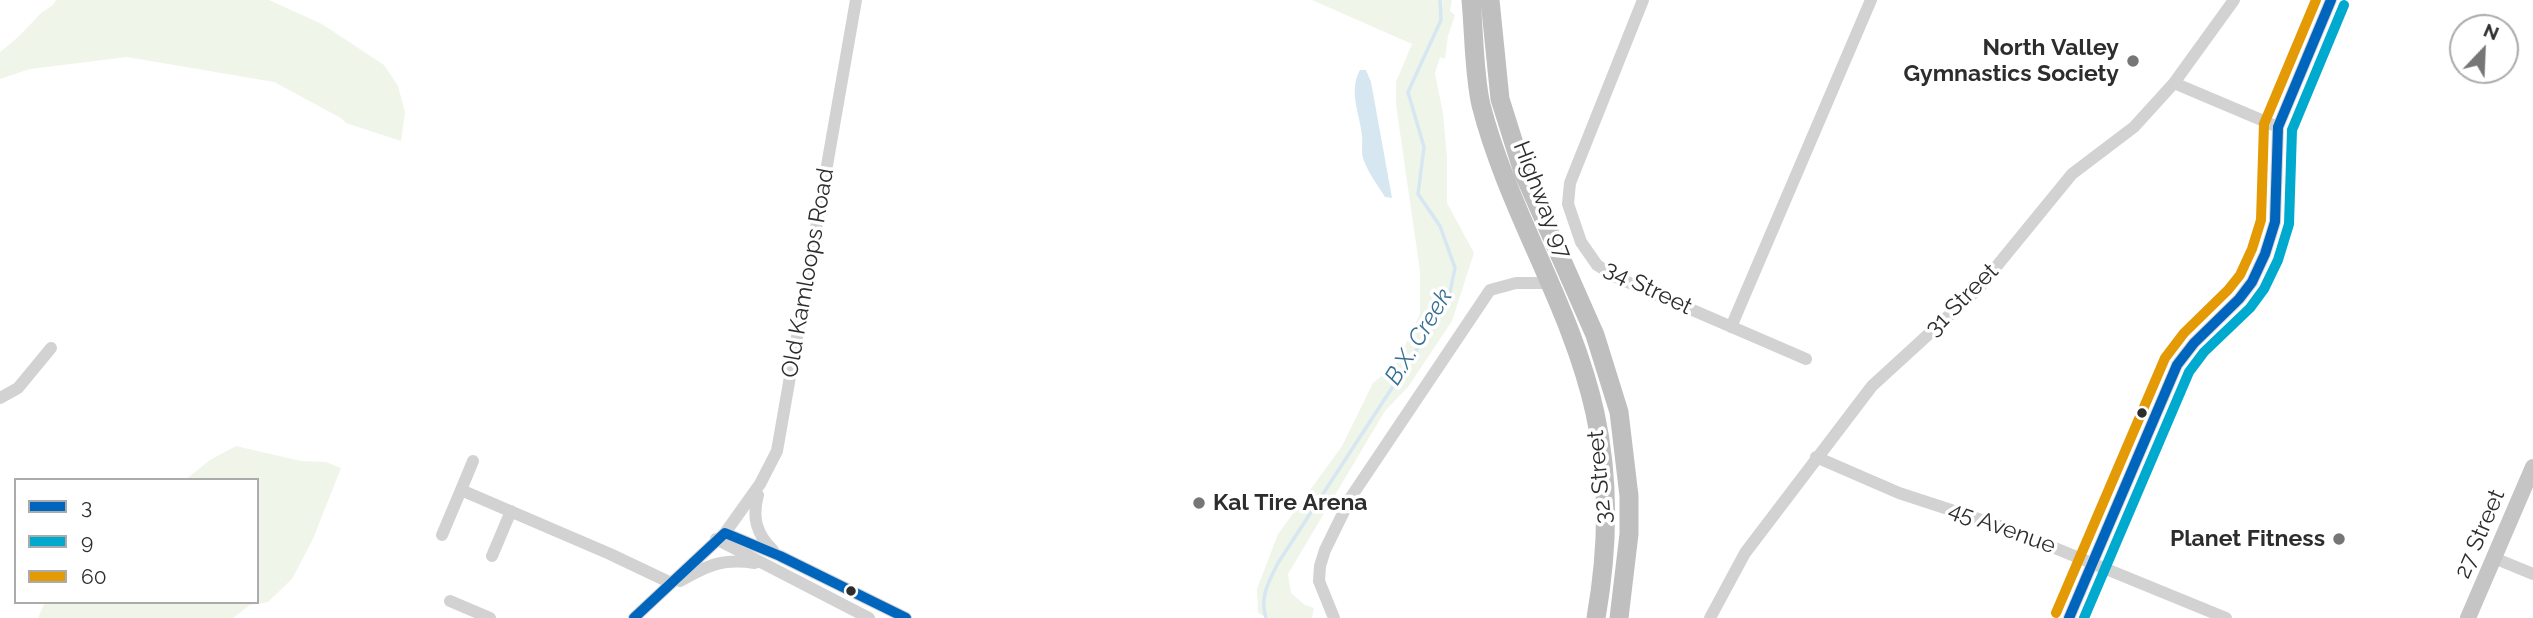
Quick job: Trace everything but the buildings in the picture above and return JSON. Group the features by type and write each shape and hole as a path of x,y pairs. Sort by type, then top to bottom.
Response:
{"highway":[{"name":"Highway 97","path":"1471,0 1480,103 1504,178 1583,369 1595,411"},
{"name":"Highway 97","path":"1490,0 1500,99 1523,172 1595,335"},
{"name":"32 Street","path":"1595,335 1619,412 1625,452 1629,509 1626,569 1619,618"},
{"name":"32 Street","path":"1595,411 1602,449 1605,490 1604,566 1596,618"}],"main road":[{"name":"27 Street","path":"2469,618 2533,467"}],"street":[{"name":"Old Kamloops Road","path":"667,588 721,536 760,484 777,451 856,0"},
{"name":"34 Street","path":"1643,0 1570,183 1568,204 1581,242 1597,265 1616,277 1806,359"},
{"path":"1731,327 1871,0"},
{"name":"31 Street","path":"1710,618 1745,552 1872,386 1978,289 2071,174 2134,127 2174,83 2234,0"},
{"path":"2069,618 2177,365 2194,343 2239,299 2252,282 2265,254 2275,222 2278,127 2331,0"},
{"path":"2174,83 2278,127"},
{"path":"1334,618 1320,581 1320,566 1351,497 1490,290 1516,283 1548,283"},
{"path":"0,398 18,388 51,348"},
{"name":"45 Avenue","path":"1816,457 1899,493 2006,528 2226,618"},
{"path":"442,536 474,461"},
{"path":"760,484 754,508 757,528 765,542 780,556"},
{"path":"461,490 610,554 667,588"},
{"path":"492,556 511,511"},
{"path":"721,536 780,556 906,618"},
{"path":"721,536 762,564 869,618"},
{"path":"2494,558 2533,575"},
{"path":"634,618 667,588 705,566 724,561 762,564"},
{"path":"1604,566 1626,569"},
{"path":"450,601 490,618"}],"shaded area":[{"path":"56,0 269,0 322,24 384,65 398,86 405,112 401,141 346,123 274,82 127,57 30,69 0,79 0,52"},
{"path":"1312,0 1452,0 1450,11 1455,15 1448,36 1445,59 1440,57 1435,73 1443,114 1447,157 1447,203 1474,253 1452,321 1408,387 1385,411 1288,574 1291,593 1305,605 1314,608 1312,618 1267,618 1258,613 1257,589 1278,534 1342,446 1373,383 1397,363 1420,314 1420,271 1396,105 1396,82 1412,44"},
{"path":"236,446 301,461 326,462 341,468 313,539 292,579 268,602 259,604 259,478 188,478 210,460"},
{"path":"44,604 256,604 250,605 233,618 38,618"}],"water":[{"path":"1360,70 1366,70 1371,82 1392,198 1385,197 1363,158 1355,94"}],"waterway":[{"name":"B.X. Creek","path":"1266,618 1264,597 1278,563 1427,334 1450,292 1455,268 1440,226 1418,194 1424,147 1408,92 1441,20 1440,0"}],"transit line":[{"name":"60","path":"2056,613 2165,358 2184,333 2240,275 2252,249 2261,220 2264,124 2316,0"},
{"name":"3","path":"2069,618 2177,365 2194,343 2239,299 2252,282 2265,254 2275,222 2278,127 2331,0"},
{"name":"9","path":"2084,618 2189,372 2204,352 2250,308 2264,289 2278,260 2289,224 2292,130 2344,5"},
{"name":"3","path":"634,618 725,533 780,556 906,618"}],"place":[{"name":"North Valley Gymnastics Society","path":"2133,61"},
{"name":"Kal Tire Arena","path":"1199,503"},
{"name":"Planet Fitness","path":"2339,539"}]}
